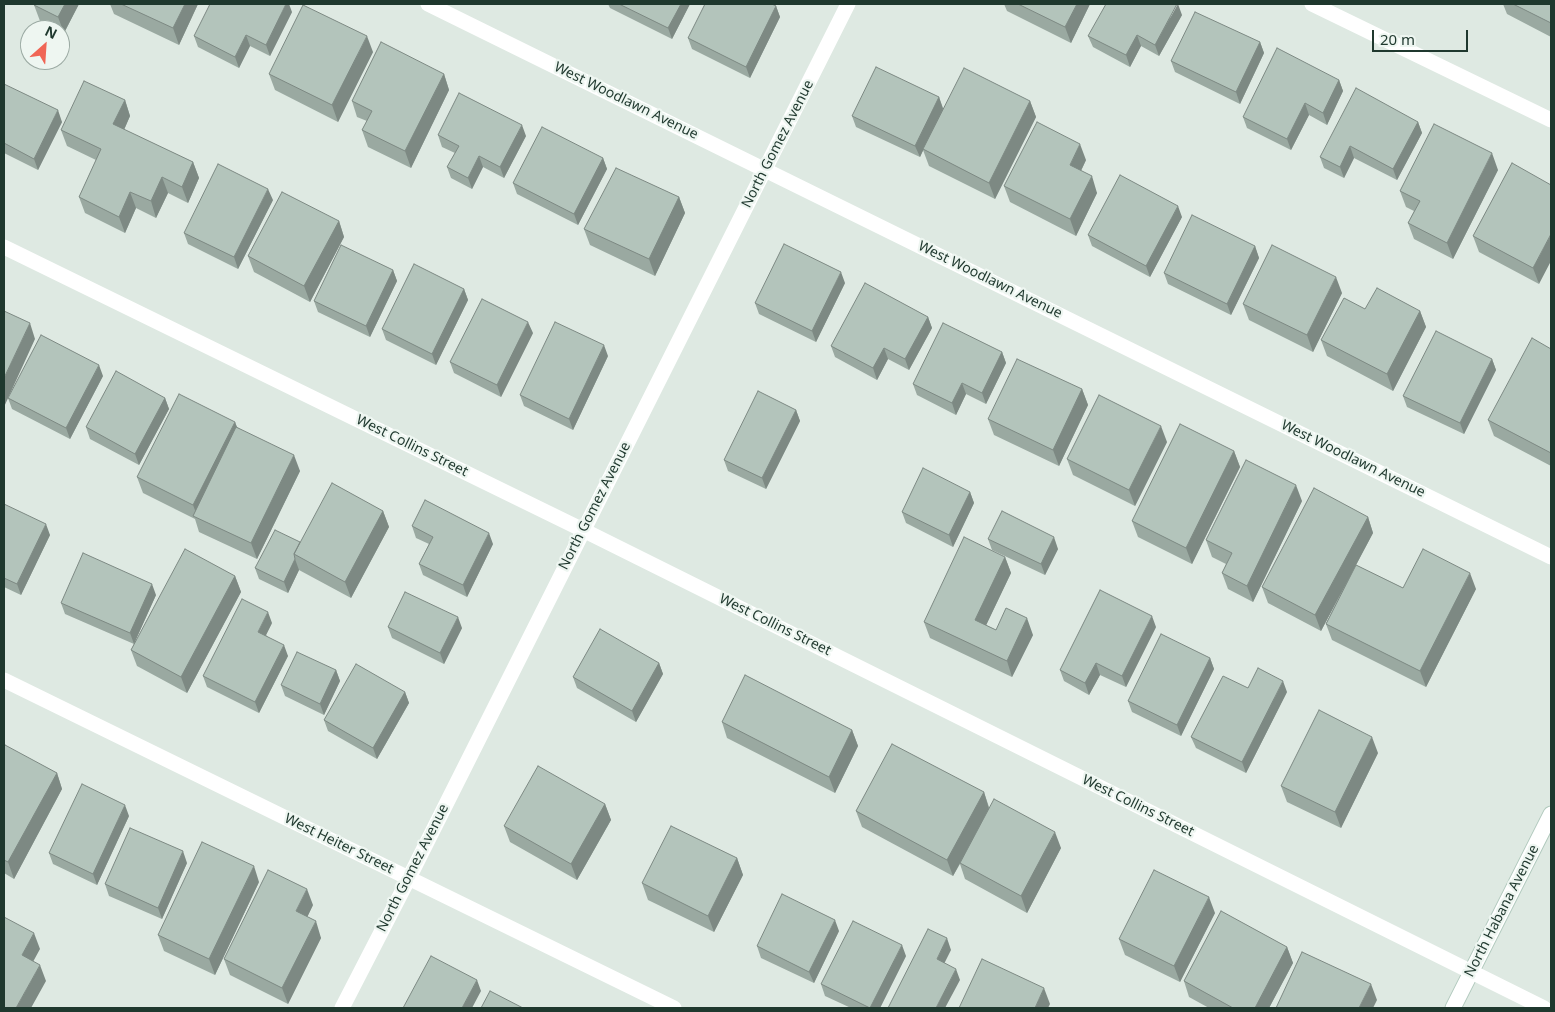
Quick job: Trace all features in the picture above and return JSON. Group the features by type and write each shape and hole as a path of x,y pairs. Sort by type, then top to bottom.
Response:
{"street":[{"name":"West Woodlawn Avenue","path":"428,4 1551,557"},
{"name":"North Gomez Avenue","path":"342,1008 848,4"},
{"path":"1312,4 1551,120"},
{"name":"West Collins Street","path":"4,247 583,530 1544,1008"},
{"name":"West Heiter Street","path":"4,680 674,1008"},
{"name":"North Habana Avenue","path":"1453,1008 1551,814"}],"building":[{"path":"35,4 65,4 58,17"},
{"path":"121,4 185,4 173,28"},
{"path":"210,4 286,4 266,45 246,35 235,57 194,36"},
{"path":"619,4 681,4 668,28"},
{"path":"705,4 772,4 776,6 746,67 688,38"},
{"path":"1018,4 1077,4 1065,27"},
{"path":"1106,4 1177,4 1155,45 1137,35 1126,55 1088,36"},
{"path":"1513,4 1551,4 1551,23"},
{"path":"303,5 367,36 332,105 269,74"},
{"path":"1195,12 1260,42 1236,92 1171,61"},
{"path":"381,42 444,74 405,151 362,130 372,111 352,101"},
{"path":"1277,48 1339,80 1323,113 1305,103 1287,139 1243,117"},
{"path":"876,67 939,97 915,146 852,116"},
{"path":"964,68 1030,101 989,183 923,149"},
{"path":"84,81 125,100 113,124 193,162 182,187 162,177 151,201 130,192 119,217 79,197 101,149 61,130"},
{"path":"4,84 58,110 34,159 4,143"},
{"path":"1356,88 1418,122 1393,169 1350,146 1340,167 1320,157"},
{"path":"459,93 522,125 500,167 479,156 468,178 447,167 459,146 438,135"},
{"path":"1037,122 1080,144 1070,165 1092,176 1070,219 1004,186"},
{"path":"1434,124 1492,153 1447,243 1408,223 1420,201 1400,191"},
{"path":"542,127 603,158 574,214 513,183"},
{"path":"1512,163 1551,185 1551,234 1533,268 1473,236"},
{"path":"218,164 268,189 234,257 184,233"},
{"path":"616,168 679,197 649,259 584,229"},
{"path":"1120,175 1178,206 1146,266 1088,235"},
{"path":"282,192 339,221 304,286 248,256"},
{"path":"1192,215 1255,246 1227,304 1164,273"},
{"path":"784,244 841,272 812,331 755,303"},
{"path":"341,245 393,270 366,326 314,301"},
{"path":"1272,245 1336,277 1307,335 1243,304"},
{"path":"414,264 464,289 432,354 382,329"},
{"path":"865,283 928,317 905,359 884,348 873,368 831,346"},
{"path":"1377,288 1420,311 1387,374 1321,340 1344,298 1365,309"},
{"path":"482,299 528,322 497,385 450,362"},
{"path":"4,311 30,323 4,378"},
{"path":"555,322 604,345 569,419 520,395"},
{"path":"943,323 1002,352 982,393 962,383 952,403 913,384"},
{"path":"1436,331 1492,359 1460,423 1403,396"},
{"path":"41,335 99,365 66,428 8,398"},
{"path":"1532,338 1551,349 1551,453 1488,420"},
{"path":"1017,359 1082,389 1053,450 988,419"},
{"path":"116,371 165,398 135,454 86,427"},
{"path":"758,391 796,410 762,478 724,460"},
{"path":"179,394 235,422 193,505 137,477"},
{"path":"1099,395 1161,426 1129,490 1067,459"},
{"path":"1180,424 1234,451 1186,548 1132,521"},
{"path":"236,427 294,455 251,543 193,516"},
{"path":"1246,460 1296,485 1247,586 1222,573 1232,553 1206,540"},
{"path":"923,468 970,492 949,535 902,512"},
{"path":"332,483 383,511 345,582 294,554"},
{"path":"1314,488 1368,517 1315,615 1262,587"},
{"path":"425,500 489,533 463,585 419,564 433,537 412,526"},
{"path":"4,504 46,524 17,584 4,578"},
{"path":"1002,511 1054,537 1041,564 988,539"},
{"path":"275,530 300,542 294,554 295,559 284,582 255,568"},
{"path":"964,537 1005,557 975,620 996,630 1006,608 1027,618 1007,661 924,622"},
{"path":"185,549 235,576 181,677 131,650"},
{"path":"1423,549 1470,573 1420,671 1326,624 1356,565 1403,588"},
{"path":"83,553 152,584 130,633 61,603"},
{"path":"1100,590 1152,616 1122,676 1096,663 1085,683 1060,670"},
{"path":"405,592 458,617 440,653 388,627"},
{"path":"242,599 268,612 258,632 284,645 255,702 203,676"},
{"path":"600,629 659,663 632,711 573,677"},
{"path":"1161,634 1210,658 1177,725 1128,701"},
{"path":"297,652 336,670 320,704 281,685"},
{"path":"356,664 405,692 373,748 324,720"},
{"path":"1258,668 1283,681 1242,762 1191,737 1223,676 1248,688"},
{"path":"745,675 852,730 829,777 722,722"},
{"path":"1319,710 1372,737 1335,812 1281,786"},
{"path":"892,744 984,792 947,860 856,811"},
{"path":"5,745 57,773 8,862 4,860"},
{"path":"538,766 605,804 571,864 504,826"},
{"path":"82,784 125,805 93,874 49,853"},
{"path":"994,799 1055,832 1021,896 960,863"},
{"path":"671,826 737,858 708,916 642,883"},
{"path":"130,828 183,851 158,908 105,884"},
{"path":"202,842 254,866 209,959 158,935"},
{"path":"268,870 307,889 296,911 316,921 282,988 224,959"},
{"path":"1154,870 1209,897 1174,966 1119,939"},
{"path":"782,894 835,920 809,972 757,946"},
{"path":"1221,911 1287,947 1255,1008 1233,1008 1184,981"},
{"path":"4,917 34,933 22,955 40,965 16,1008 4,1008"},
{"path":"853,921 902,945 870,1008 821,984"},
{"path":"928,929 947,938 937,959 956,969 936,1008 888,1008"},
{"path":"1302,952 1371,984 1359,1008 1276,1008"},
{"path":"431,956 477,980 462,1008 403,1008"},
{"path":"982,959 1044,988 1035,1008 959,1008"},
{"path":"490,991 523,1008 481,1008"}]}
